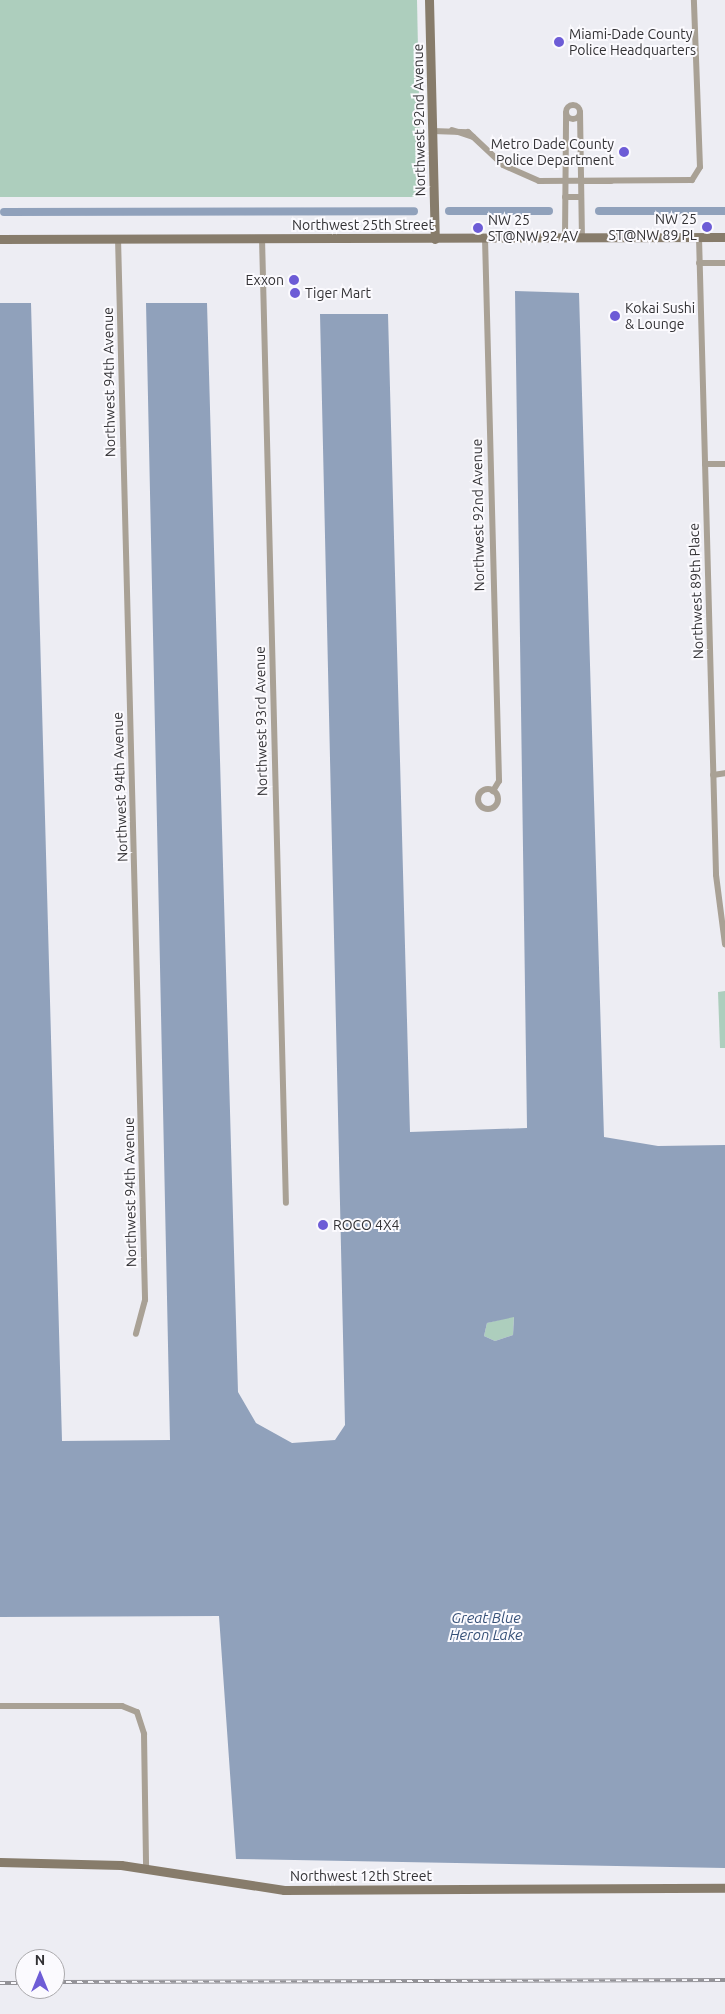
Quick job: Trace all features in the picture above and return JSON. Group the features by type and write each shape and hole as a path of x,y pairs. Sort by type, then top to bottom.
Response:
{"main road":[{"name":"Northwest 92nd Avenue","path":"429,0 435,239"},
{"name":"Northwest 25th Street","path":"0,239 725,237"},
{"name":"Northwest 12th Street","path":"0,1862 146,1868 226,1884 284,1890 725,1888"}],"street":[{"path":"433,131 465,130 514,172 539,181 687,181 698,173 694,0"},
{"path":"565,238 566,114 572,104 580,112 582,238"},
{"path":"566,114 572,119 580,112"},
{"path":"565,197 581,197"},
{"name":"Northwest 89th Place","path":"699,237 716,890 725,944"},
{"name":"Northwest 94th Avenue","path":"118,238 145,1290 145,1310 136,1334"},
{"name":"Northwest 93rd Avenue","path":"262,238 286,1204"},
{"name":"Northwest 92nd Avenue","path":"485,238 499,781 493,791"},
{"path":"699,263 725,263"},
{"path":"705,464 725,464"},
{"path":"713,775 725,773"},
{"path":"0,1706 133,1708 144,1727 146,1868"}],"green space":[{"path":"0,0 417,0 421,197 0,197"},
{"path":"725,991 725,1048 720,1048 718,992"},
{"path":"514,1316 513,1335 495,1341 484,1336 487,1323"}],"water":[{"name":"Great Blue Heron Lake","path":"515,291 579,293 604,1137 658,1146 725,1145 725,1868 236,1859 219,1616 0,1617 0,303 31,303 62,1441 170,1440 146,303 207,303 238,1392 256,1423 292,1443 335,1440 345,1425 320,314 388,314 410,1132 527,1128","holes":["514,1317 513,1335 495,1341 484,1336 487,1323"]}],"waterway":[{"path":"4,212 414,211"},
{"path":"449,211 549,211"},
{"path":"599,211 725,211"}],"railway":[{"path":"65,1982 725,1980"},
{"path":"0,1983 15,1983"}],"place":[{"name":"Miami-Dade County Police Headquarters","path":"559,42"},
{"name":"Metro Dade County Police Department","path":"624,152"},
{"name":"NW 25 ST@NW 89 PL","path":"707,227"},
{"name":"NW 25 ST@NW 92 AV","path":"478,228"},
{"name":"Exxon","path":"294,280"},
{"name":"Tiger Mart","path":"295,293"},
{"name":"Kokai Sushi & Lounge","path":"615,316"},
{"name":"ROCO 4X4","path":"323,1225"}]}
